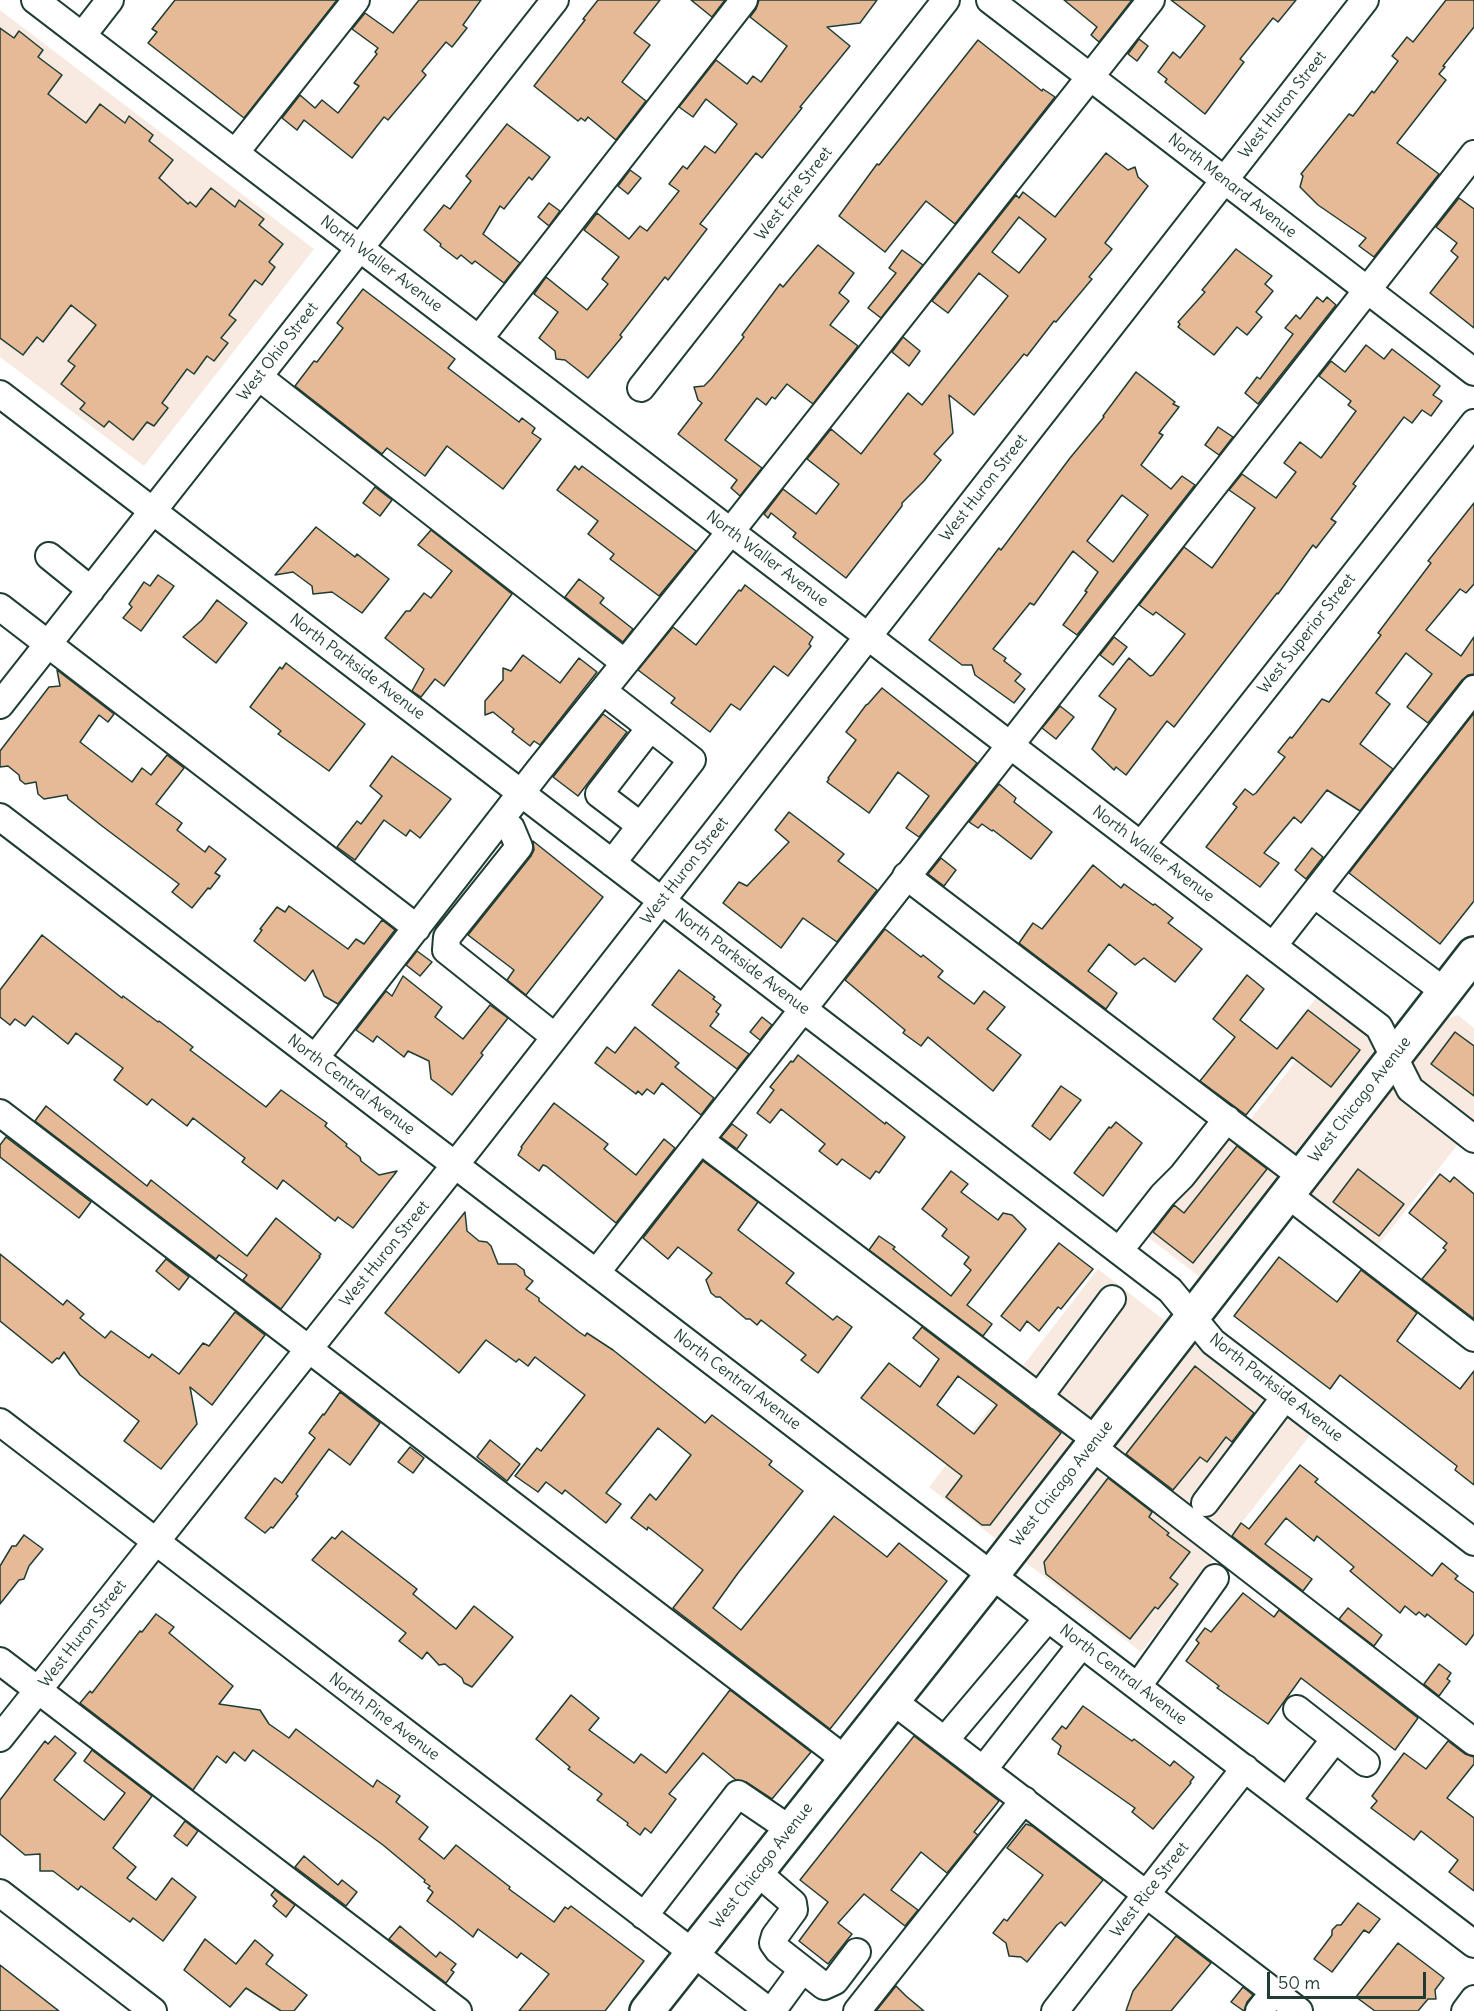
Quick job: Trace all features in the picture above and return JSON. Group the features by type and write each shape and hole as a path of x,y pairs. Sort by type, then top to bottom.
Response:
{"main road":[{"name":"West Chicago Avenue","path":"654,2009 693,1953 992,1575 1474,954"}],"street":[{"name":"North Waller Avenue","path":"35,0 1379,1027 1410,1089 1474,1138"},
{"path":"82,36 110,0"},
{"path":"235,153 356,0"},
{"name":"West Ohio Street","path":"0,705 555,0"},
{"path":"479,339 744,0"},
{"name":"West Erie Street","path":"641,388 946,0"},
{"name":"North Menard Avenue","path":"990,0 1474,372"},
{"path":"315,1058 521,793 1151,0"},
{"name":"West Huron Street","path":"0,1738 455,1165 1365,0"},
{"path":"596,1273 1474,154"},
{"path":"259,377 625,663"},
{"name":"North Parkside Avenue","path":"0,394 1170,1290 1213,1342 1474,1542"},
{"name":"West Superior Street","path":"1141,845 1474,423"},
{"path":"48,556 91,590"},
{"path":"0,606 417,928"},
{"path":"1273,946 1474,689"},
{"path":"603,691 692,760 612,863"},
{"path":"641,826 599,794 650,728"},
{"name":"North Central Avenue","path":"0,817 1474,1944"},
{"path":"500,820 511,828 519,847 447,937 446,950 555,1037"},
{"path":"906,876 1227,1119 1294,1185 1474,1338"},
{"path":"1314,894 1444,991"},
{"path":"0,1113 846,1760"},
{"path":"1119,1251 1163,1194 1182,1176 1227,1119"},
{"path":"700,1140 1039,1397 1093,1443 1474,1742"},
{"path":"1039,1397 1112,1299"},
{"path":"1205,1503 1285,1397"},
{"name":"North Pine Avenue","path":"0,1422 770,2011"},
{"path":"1138,1686 1215,1578"},
{"path":"945,1740 1048,1618"},
{"path":"983,1770 1082,1644"},
{"path":"0,1661 458,2011"},
{"path":"893,1701 1147,1894 1266,2001 1299,2011"},
{"path":"1297,1709 1366,1763"},
{"path":"1287,1801 1335,1739"},
{"name":"West Rice Street","path":"1054,2011 1245,1768"},
{"path":"644,1916 738,1794 791,1830"},
{"path":"857,2011 1024,1800"},
{"path":"757,1872 793,1903 794,1910 775,1936 773,1943 802,1970 824,1986 830,1985 835,1982 857,1952"},
{"path":"0,1893 153,2011"},
{"path":"770,2011 802,1970"},
{"path":"1465,2011 1474,2000"}],"shaded area":[{"path":"0,10 314,249 144,466 0,357"},
{"path":"1317,997 1374,1040 1458,1015 1474,1028 1474,1124 1376,1248 1282,1176 1204,1280 1128,1222 1246,1125 1296,1061 1285,1053 1282,1041"},
{"path":"1098,1269 1311,1434 1141,1652 929,1487"}],"building":[{"path":"175,0 337,0 244,118 148,43 157,32 152,29"},
{"path":"419,0 481,0 463,25 467,28 452,47 446,42 422,71 426,75 388,120 384,117 352,158 304,120 297,130 282,118 300,95 315,108 322,100 338,113 359,86 354,83 377,54 375,52 378,48 352,29 365,13 393,33"},
{"path":"598,0 660,0 634,33 650,45 622,82 646,101 616,140 588,117 585,121 581,118 578,121 534,86"},
{"path":"691,0 725,0 712,17"},
{"path":"759,0 877,0 860,23 827,27 850,46 762,158 756,153 700,224 707,229 668,280 665,277 620,335 622,337 588,378 565,360 556,359 555,351 539,338 558,312 534,294 546,277 587,310 608,284 602,279 619,257 584,230 597,213 629,239 640,226 647,231 679,191 669,184 683,166 687,169 705,146 715,153 737,124 706,99 693,117 679,107 716,60 747,84 753,76 761,82 787,46 750,17"},
{"path":"1064,0 1132,0 1099,42 1091,35 1097,27"},
{"path":"1171,0 1296,0 1278,22 1273,18 1240,59 1244,62 1205,114 1165,82 1167,79 1158,72 1173,52 1180,58 1205,26"},
{"path":"1446,0 1474,0 1474,27 1443,66 1445,67 1439,74 1446,80 1397,143 1439,174 1374,257 1359,246 1366,238 1318,205 1300,187 1303,176 1301,174 1349,114 1353,116 1372,91 1374,93 1398,61 1392,56 1407,37 1413,42"},
{"path":"0,28 14,38 19,31 43,50 38,57 62,75 48,94 86,123 100,104 125,123 129,116 153,135 149,141 173,160 159,178 188,204 190,202 196,207 211,188 235,207 239,200 264,219 259,225 283,244 269,262 275,267 262,285 255,280 229,315 236,320 221,338 228,343 214,361 207,356 194,374 187,369 162,403 168,408 154,426 147,422 133,440 109,421 104,427 80,409 85,403 61,384 75,366 68,361 96,325 71,305 43,342 37,337 23,355 0,338"},
{"path":"1139,39 1148,46 1137,61 1128,54"},
{"path":"978,40 1042,91 1043,89 1055,97 955,224 926,201 885,252 839,216 877,164 879,165"},
{"path":"507,124 550,157 532,180 529,177 504,209 500,206 483,234 520,263 504,283 475,261 472,264 461,255 457,259 424,230 444,205 450,209 471,181 466,176"},
{"path":"1106,153 1128,170 1135,167 1138,177 1148,186 1105,243 1112,249 1089,277 1092,279 1056,322 1054,321 1027,356 1024,354 974,415 949,395 953,433 934,454 941,460 902,503 846,578 793,537 796,533 771,513 768,518 764,514 783,489 816,514 839,484 807,459 831,429 861,454 908,393 922,405 1008,296 979,273 948,313 932,301 1016,195 1019,198 1023,192 1055,217","holes":["1019,217 1046,239 1019,273 992,252"]},
{"path":"630,170 641,178 628,194 618,186"},
{"path":"1459,198 1474,209 1474,328 1430,293 1458,257 1451,251 1457,243 1436,227"},
{"path":"549,203 560,211 549,226 538,217"},
{"path":"818,245 854,273 839,293 849,301 830,325 858,346 813,404 787,384 775,399 772,397 766,405 757,398 725,440 762,468 740,496 731,488 737,480 678,434 702,403 698,400 694,387 704,386 711,379 744,337 742,335 780,284 783,287"},
{"path":"1236,249 1272,276 1265,284 1273,291 1256,312 1262,317 1247,335 1237,327 1214,355 1178,327 1180,324 1178,322 1205,292 1202,290"},
{"path":"902,250 923,265 881,318 868,308 896,273 889,268"},
{"path":"363,289 455,359 448,368 519,422 522,418 535,428 532,433 541,439 503,489 447,446 425,476 387,448 382,454 295,386 343,328 337,323"},
{"path":"1317,297 1323,302 1327,297 1336,305 1258,404 1245,393 1257,377 1260,379 1293,334 1285,328 1296,315 1300,319"},
{"path":"903,337 920,351 909,366 892,352"},
{"path":"1366,345 1384,359 1392,349 1440,386 1433,395 1442,401 1431,416 1422,410 1412,423 1404,417 1353,484 1356,486 1331,519 1336,522 1316,548 1313,545 1278,594 1174,727 1167,721 1126,775 1116,767 1114,770 1092,749 1116,709 1099,696 1129,658 1150,676 1153,675 1185,634 1156,612 1153,615 1139,605 1184,547 1212,568 1255,508 1229,490 1242,474 1276,498 1296,472 1284,463 1300,442 1321,458 1356,411 1348,405 1351,401 1319,376 1331,361 1345,372"},
{"path":"1136,372 1179,407 1159,433 1163,435 1141,465 1171,489 1182,476 1195,485 1077,635 1063,625 1087,592 1085,591 1098,572 1073,551 1034,605 1030,603 993,649 1006,658 1004,661 1021,674 1015,681 1025,689 1014,703 975,675 972,665 962,665 929,640","holes":["1122,495 1148,515 1113,562 1087,541"]},
{"path":"1218,427 1233,437 1219,455 1205,445"},
{"path":"575,466 579,470 582,466 696,551 659,596 610,559 614,554 588,534 598,521 557,490"},
{"path":"375,487 392,500 380,516 363,503"},
{"path":"1474,503 1474,584 1466,593 1460,589 1426,630 1461,656 1474,637 1474,674 1462,680 1428,723 1407,707 1432,674 1406,653 1376,693 1390,704 1360,744 1393,769 1360,811 1327,790 1301,823 1294,817 1264,853 1279,863 1260,887 1206,847 1237,807 1233,804 1245,789 1253,795 1256,793 1285,757 1278,752 1290,737 1292,738 1322,699 1329,702 1381,635 1378,633 1431,563 1428,561"},
{"path":"316,527 355,557 357,554 389,579 362,613 332,592 313,594 312,586 293,572 275,575"},
{"path":"431,530 512,594 444,686 435,679 421,697 412,691 424,669 385,638 406,611 410,611 424,593 431,598 452,571 418,545"},
{"path":"158,575 174,586 141,631 123,618 132,607 129,604 144,582 150,586"},
{"path":"579,579 604,598 600,603 633,629 623,642 565,597"},
{"path":"745,585 813,637 809,644 811,646 788,676 774,666 740,710 731,704 710,732 671,703 675,698 638,670 673,627 696,645"},
{"path":"217,600 247,623 216,663 183,637 202,620"},
{"path":"1114,637 1127,647 1113,665 1100,655"},
{"path":"523,655 560,683 579,658 597,672 540,745 534,741 530,746 512,732 514,729 493,712 485,715 485,701 503,680 503,668 511,671"},
{"path":"286,663 365,724 329,771 278,734 281,731 250,707 280,667 282,669"},
{"path":"57,670 114,714 108,722 99,715 80,742 132,782 142,768 151,775 167,755 184,768 156,804 182,823 177,830 205,852 209,846 226,859 215,873 220,876 192,908 172,892 179,884 68,799 67,795 44,799 38,794 36,782 25,784 20,780 19,775 8,766 0,767 0,751 49,687 60,686"},
{"path":"882,688 977,763 919,837 906,828 929,796 898,772 869,813 827,782 856,740 846,732"},
{"path":"1060,706 1074,717 1056,739 1042,728"},
{"path":"1474,713 1474,901 1440,944 1349,873"},
{"path":"603,714 627,732 578,796 553,777"},
{"path":"392,756 451,799 420,838 410,830 406,836 384,820 355,860 337,847 357,821 361,824 382,796 370,786"},
{"path":"999,784 1016,798 1014,802 1052,832 1031,859 993,830 982,824 978,828 969,822"},
{"path":"789,812 844,854 838,861 877,890 837,942 803,918 781,948 723,903 739,882 747,886 789,842 775,830"},
{"path":"533,841 603,897 526,995 507,980 514,970 468,935 531,856 534,850"},
{"path":"1312,848 1323,857 1306,879 1295,870"},
{"path":"941,858 956,870 944,886 928,874"},
{"path":"1093,865 1121,888 1124,884 1153,905 1155,904 1173,918 1168,923 1202,949 1175,982 1144,958 1135,965 1109,944 1088,971 1117,993 1106,1009 1019,943 1033,923 1042,929"},
{"path":"289,906 348,949 356,939 364,944 382,920 395,930 338,1004 324,996 313,970 305,981 254,941 277,907 285,912"},
{"path":"885,929 943,971 938,977 974,1004 984,991 1005,1007 987,1029 1021,1055 993,1091 928,1037 921,1046 903,1033 905,1030 845,980"},
{"path":"42,935 122,998 123,996 193,1047 190,1050 266,1107 281,1090 327,1123 325,1126 379,1175 397,1171 353,1228 338,1217 335,1221 283,1180 277,1189 242,1162 245,1158 193,1118 187,1126 152,1099 147,1105 114,1080 123,1068 76,1033 68,1044 33,1016 25,1026 15,1019 10,1025 0,1017 0,990"},
{"path":"417,951 432,962 420,976 406,965"},
{"path":"679,970 715,997 713,999 721,1005 716,1012 719,1014 710,1026 749,1054 737,1069 652,1005"},
{"path":"1247,975 1264,989 1240,1020 1277,1049 1308,1010 1360,1050 1331,1087 1292,1057 1246,1115 1200,1081 1235,1037 1213,1019"},
{"path":"403,976 442,1007 435,1017 463,1039 490,1005 508,1018 452,1095 431,1079 429,1061 408,1051 404,1057 377,1036 373,1042 356,1030 386,991 392,996"},
{"path":"762,1017 772,1025 760,1040 750,1032"},
{"path":"635,1027 679,1063 675,1067 714,1098 701,1115 662,1083 654,1094 647,1089 642,1095 638,1091 636,1094 595,1063 607,1047 615,1053"},
{"path":"1455,1032 1474,1046 1474,1096 1431,1064"},
{"path":"798,1055 885,1124 886,1122 905,1137 879,1173 876,1171 870,1179 842,1159 837,1165 819,1151 825,1144 781,1109 770,1123 757,1113 774,1090 770,1087"},
{"path":"1061,1086 1081,1100 1050,1140 1032,1126"},
{"path":"554,1103 608,1144 604,1149 636,1175 664,1139 675,1148 616,1223 546,1166 543,1165 539,1171 518,1155 521,1147"},
{"path":"46,1106 147,1186 151,1180 247,1256 276,1218 321,1254 320,1257 281,1309 243,1280 247,1275 219,1255 216,1259 35,1121"},
{"path":"1116,1122 1142,1143 1103,1196 1074,1173 1109,1127 1111,1128"},
{"path":"732,1124 747,1135 737,1149 721,1137"},
{"path":"6,1137 91,1202 79,1218 0,1157 0,1145"},
{"path":"1237,1146 1267,1169 1193,1263 1153,1232 1174,1205 1184,1213"},
{"path":"703,1161 758,1202 738,1230 794,1273 786,1283 833,1320 837,1316 852,1327 818,1373 801,1360 806,1355 761,1320 757,1325 750,1319 746,1319 720,1297 711,1293 706,1280 712,1273 678,1247 668,1259 643,1238"},
{"path":"1358,1169 1404,1204 1379,1236 1333,1202"},
{"path":"951,1171 968,1184 961,1192 998,1220 1003,1213 1012,1215 1026,1229 967,1305 992,1324 983,1336 869,1250 879,1236 951,1296 971,1270 964,1264 969,1257 942,1236 947,1229 922,1209"},
{"path":"1440,1174 1450,1182 1454,1177 1474,1194 1474,1319 1422,1279 1446,1250 1443,1248 1447,1243 1409,1213"},
{"path":"465,1212 467,1231 479,1241 487,1242 491,1246 498,1264 516,1264 524,1270 525,1275 533,1281 526,1289 539,1298 539,1301 585,1336 587,1333 613,1350 705,1423 712,1415 772,1461 769,1465 803,1491 713,1608 741,1630 834,1516 887,1557 899,1543 947,1581 830,1729 673,1608 703,1570 648,1527 647,1530 631,1518 650,1494 656,1500 691,1455 658,1428 606,1493 621,1504 606,1523 565,1490 562,1494 546,1482 538,1492 515,1476 537,1448 541,1451 585,1395 535,1357 528,1366 519,1359 516,1362 486,1340 459,1373 385,1313"},
{"path":"1059,1243 1093,1269 1061,1309 1058,1307 1039,1331 1027,1321 1020,1331 1001,1316"},
{"path":"0,1254 63,1305 67,1300 84,1314 80,1318 105,1338 111,1331 149,1358 152,1354 179,1374 203,1343 209,1346 235,1312 265,1335 212,1405 190,1387 197,1424 161,1469 124,1441 139,1421 80,1375 64,1352 52,1363 0,1321"},
{"path":"1279,1257 1337,1302 1361,1270 1417,1313 1397,1341 1460,1389 1474,1371 1474,1485 1455,1470 1457,1466 1340,1375 1330,1389 1234,1316"},
{"path":"166,1259 189,1277 179,1290 156,1271"},
{"path":"922,1327 1061,1433 990,1525 982,1525 946,1497 962,1476 861,1398 889,1363 920,1387 939,1359 913,1338","holes":["958,1376 997,1405 974,1434 937,1405"]},
{"path":"1195,1366 1254,1413 1232,1442 1226,1437 1207,1462 1200,1457 1173,1490 1126,1454"},
{"path":"340,1392 380,1423 350,1465 329,1449 296,1494 298,1496 273,1528 271,1527 265,1533 245,1518 275,1478 282,1483 315,1438 309,1433"},
{"path":"490,1440 520,1464 507,1481 477,1457"},
{"path":"410,1447 424,1458 413,1473 398,1462"},
{"path":"1300,1465 1318,1479 1315,1482 1432,1576 1442,1563 1458,1576 1455,1579 1474,1593 1474,1634 1466,1645 1427,1614 1425,1617 1419,1612 1416,1615 1405,1606 1400,1613 1350,1571 1354,1567 1317,1536 1314,1541 1286,1518 1265,1544 1312,1579 1303,1591 1232,1536 1241,1523 1249,1529"},
{"path":"1108,1478 1152,1512 1149,1517 1169,1533 1167,1535 1190,1552 1170,1578 1178,1584 1158,1609 1155,1607 1130,1639 1046,1574 1044,1562"},
{"path":"342,1531 417,1589 413,1594 456,1629 474,1606 513,1637 472,1687 464,1683 462,1678 445,1664 439,1665 427,1652 422,1659 399,1641 406,1633 312,1560 332,1537 335,1539"},
{"path":"24,1535 43,1549 29,1566 24,1579 19,1580 0,1604 0,1566 12,1546 16,1546"},
{"path":"1243,1593 1274,1617 1279,1610 1418,1718 1395,1750 1301,1678 1268,1724 1217,1688 1219,1686 1186,1661 1199,1643 1196,1640 1205,1628 1211,1632"},
{"path":"1348,1608 1382,1635 1374,1646 1339,1619"},
{"path":"156,1614 174,1627 169,1633 233,1686 219,1704 260,1710 269,1724 289,1738 296,1729 373,1787 377,1780 400,1796 396,1802 428,1827 419,1839 444,1859 456,1845 510,1887 509,1889 554,1922 565,1907 568,1909 571,1906 644,1961 605,2011 519,2011 549,1974 521,1953 517,1958 478,1929 473,1937 427,1901 433,1892 424,1882 425,1880 383,1845 253,1750 245,1761 234,1752 226,1763 217,1756 193,1790 80,1703 90,1691 92,1693"},
{"path":"1439,1664 1451,1673 1447,1679 1450,1681 1439,1696 1424,1684"},
{"path":"730,1690 811,1752 772,1799 746,1782 736,1780 703,1753 669,1794 676,1799 651,1833 645,1828 640,1835 627,1825 628,1823 597,1800 602,1794 568,1769 570,1767 536,1739 571,1695 599,1718 589,1730 634,1763 641,1754 666,1773"},
{"path":"1083,1706 1170,1766 1174,1761 1194,1777 1153,1829 1132,1812 1135,1808 1058,1754 1061,1746 1052,1739 1062,1726 1066,1729"},
{"path":"55,1736 76,1753 54,1780 104,1820 125,1793 84,1761 92,1750 152,1796 113,1848 136,1867 127,1878 156,1900 172,1878 196,1897 163,1941 133,1918 130,1922 81,1886 78,1890 53,1871 40,1871 40,1854 25,1855 0,1834 0,1800 45,1741 48,1744"},
{"path":"914,1736 999,1801 974,1832 978,1835 947,1873 921,1852 891,1890 918,1910 905,1926 864,1894 838,1923 852,1934 828,1964 799,1941 828,1902 800,1880"},
{"path":"1448,1741 1465,1754 1474,1757 1474,1764 1447,1798 1474,1818 1474,1891 1449,1872 1458,1860 1421,1831 1414,1840 1371,1808 1377,1801 1372,1796 1404,1753 1426,1769"},
{"path":"185,1821 198,1831 187,1846 174,1836"},
{"path":"1026,1824 1032,1826 1103,1880 1065,1926 1061,1922 1057,1925 1027,1962 1021,1957 1009,1956 1006,1943 993,1933 1004,1919 1007,1921 1043,1875 1007,1848"},
{"path":"304,1856 338,1885 342,1880 357,1892 346,1906 295,1867"},
{"path":"275,1890 295,1905 286,1917 273,1906 277,1901 271,1895"},
{"path":"1358,1903 1380,1919 1369,1933 1364,1930 1332,1972 1314,1959 1332,1935 1332,1930 1337,1925 1341,1925"},
{"path":"400,1926 436,1957 440,1952 456,1964 451,1970 454,1972 446,1983 389,1939"},
{"path":"1176,1936 1211,1963 1171,2011 1126,2011 1133,1991"},
{"path":"205,1939 236,1964 255,1940 273,1955 266,1964 307,1995 294,2011 281,2011 246,1988 230,2007 184,1970"},
{"path":"1398,1943 1444,1978 1435,1990 1436,1999 1428,1999 1418,2011 1375,2011 1356,1997"},
{"path":"0,1965 59,2011 0,2011"},
{"path":"896,1986 906,1996 924,2011 876,2011"},
{"path":"1243,1987 1253,1995 1244,2011 1231,2002"}]}
